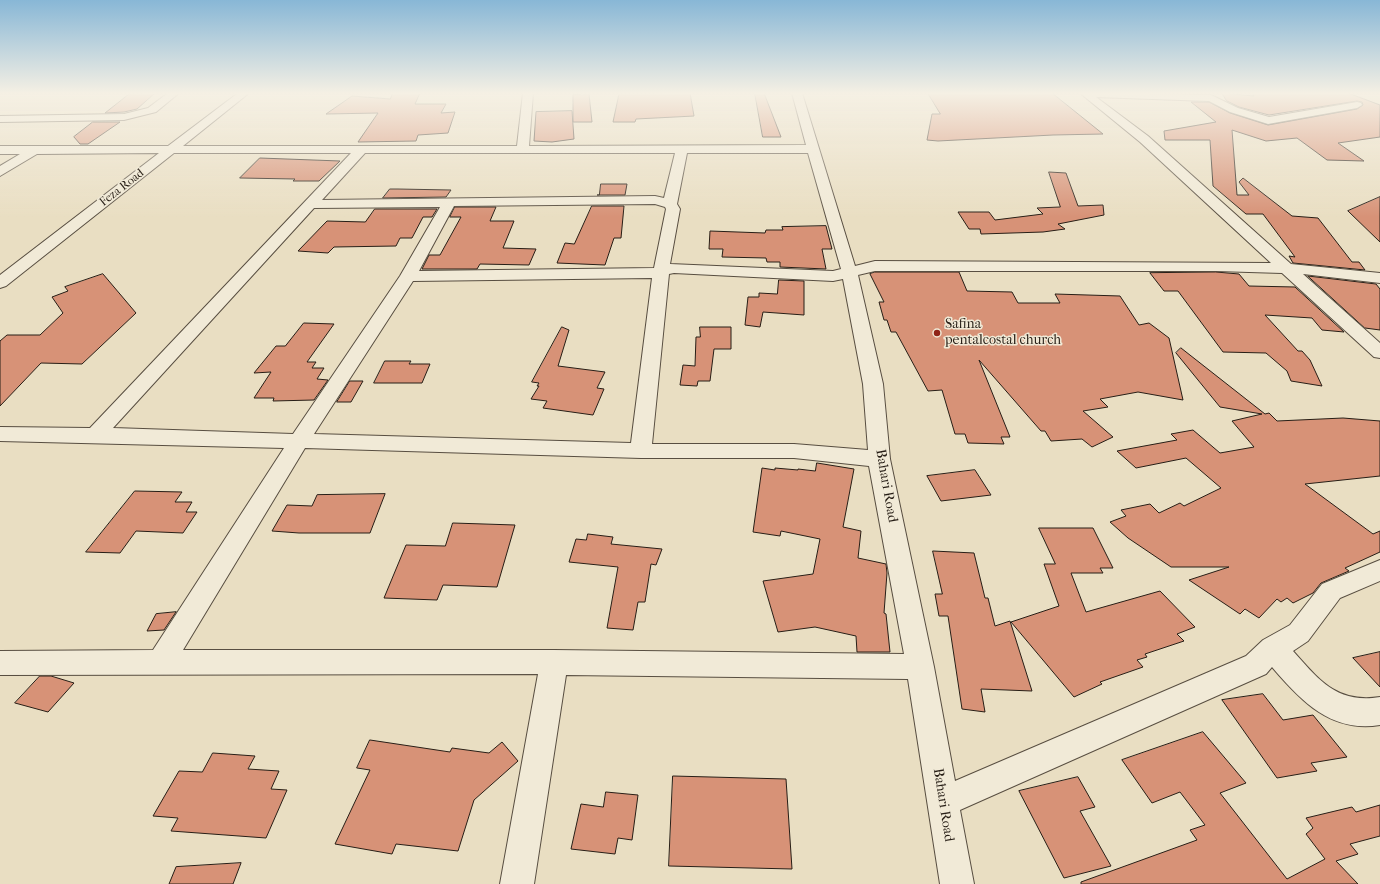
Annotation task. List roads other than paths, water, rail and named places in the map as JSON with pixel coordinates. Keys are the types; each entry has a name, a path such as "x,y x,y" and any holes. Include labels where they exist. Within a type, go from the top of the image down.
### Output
{"street":[{"name":"Feza Road","path":"0,283 190,134"},
{"path":"523,150 524,134"},
{"name":"Bahari Road","path":"810,134 849,271 873,384 879,459 920,667 957,884"},
{"path":"1138,134 1380,353"},
{"path":"641,451 661,271 673,209 670,204 682,148"},
{"path":"0,150 168,151 682,148 814,149"},
{"path":"0,172 34,150"},
{"path":"95,435 362,150"},
{"path":"313,204 656,200 670,204"},
{"path":"161,662 299,441 408,276 449,203"},
{"path":"408,276 648,274 674,268 833,276 875,266 1216,266 1287,268 1380,278"},
{"path":"0,434 95,435 641,451 794,451 879,459"},
{"path":"943,802 1256,664 1273,648 1299,633 1331,591 1380,570"},
{"path":"1273,648 1318,696 1340,708 1359,713 1380,711"},
{"path":"517,884 554,662"},
{"path":"0,663 554,662 920,667"}],"place":[{"name":"Safina pentalcostal church","path":"937,333"}]}
